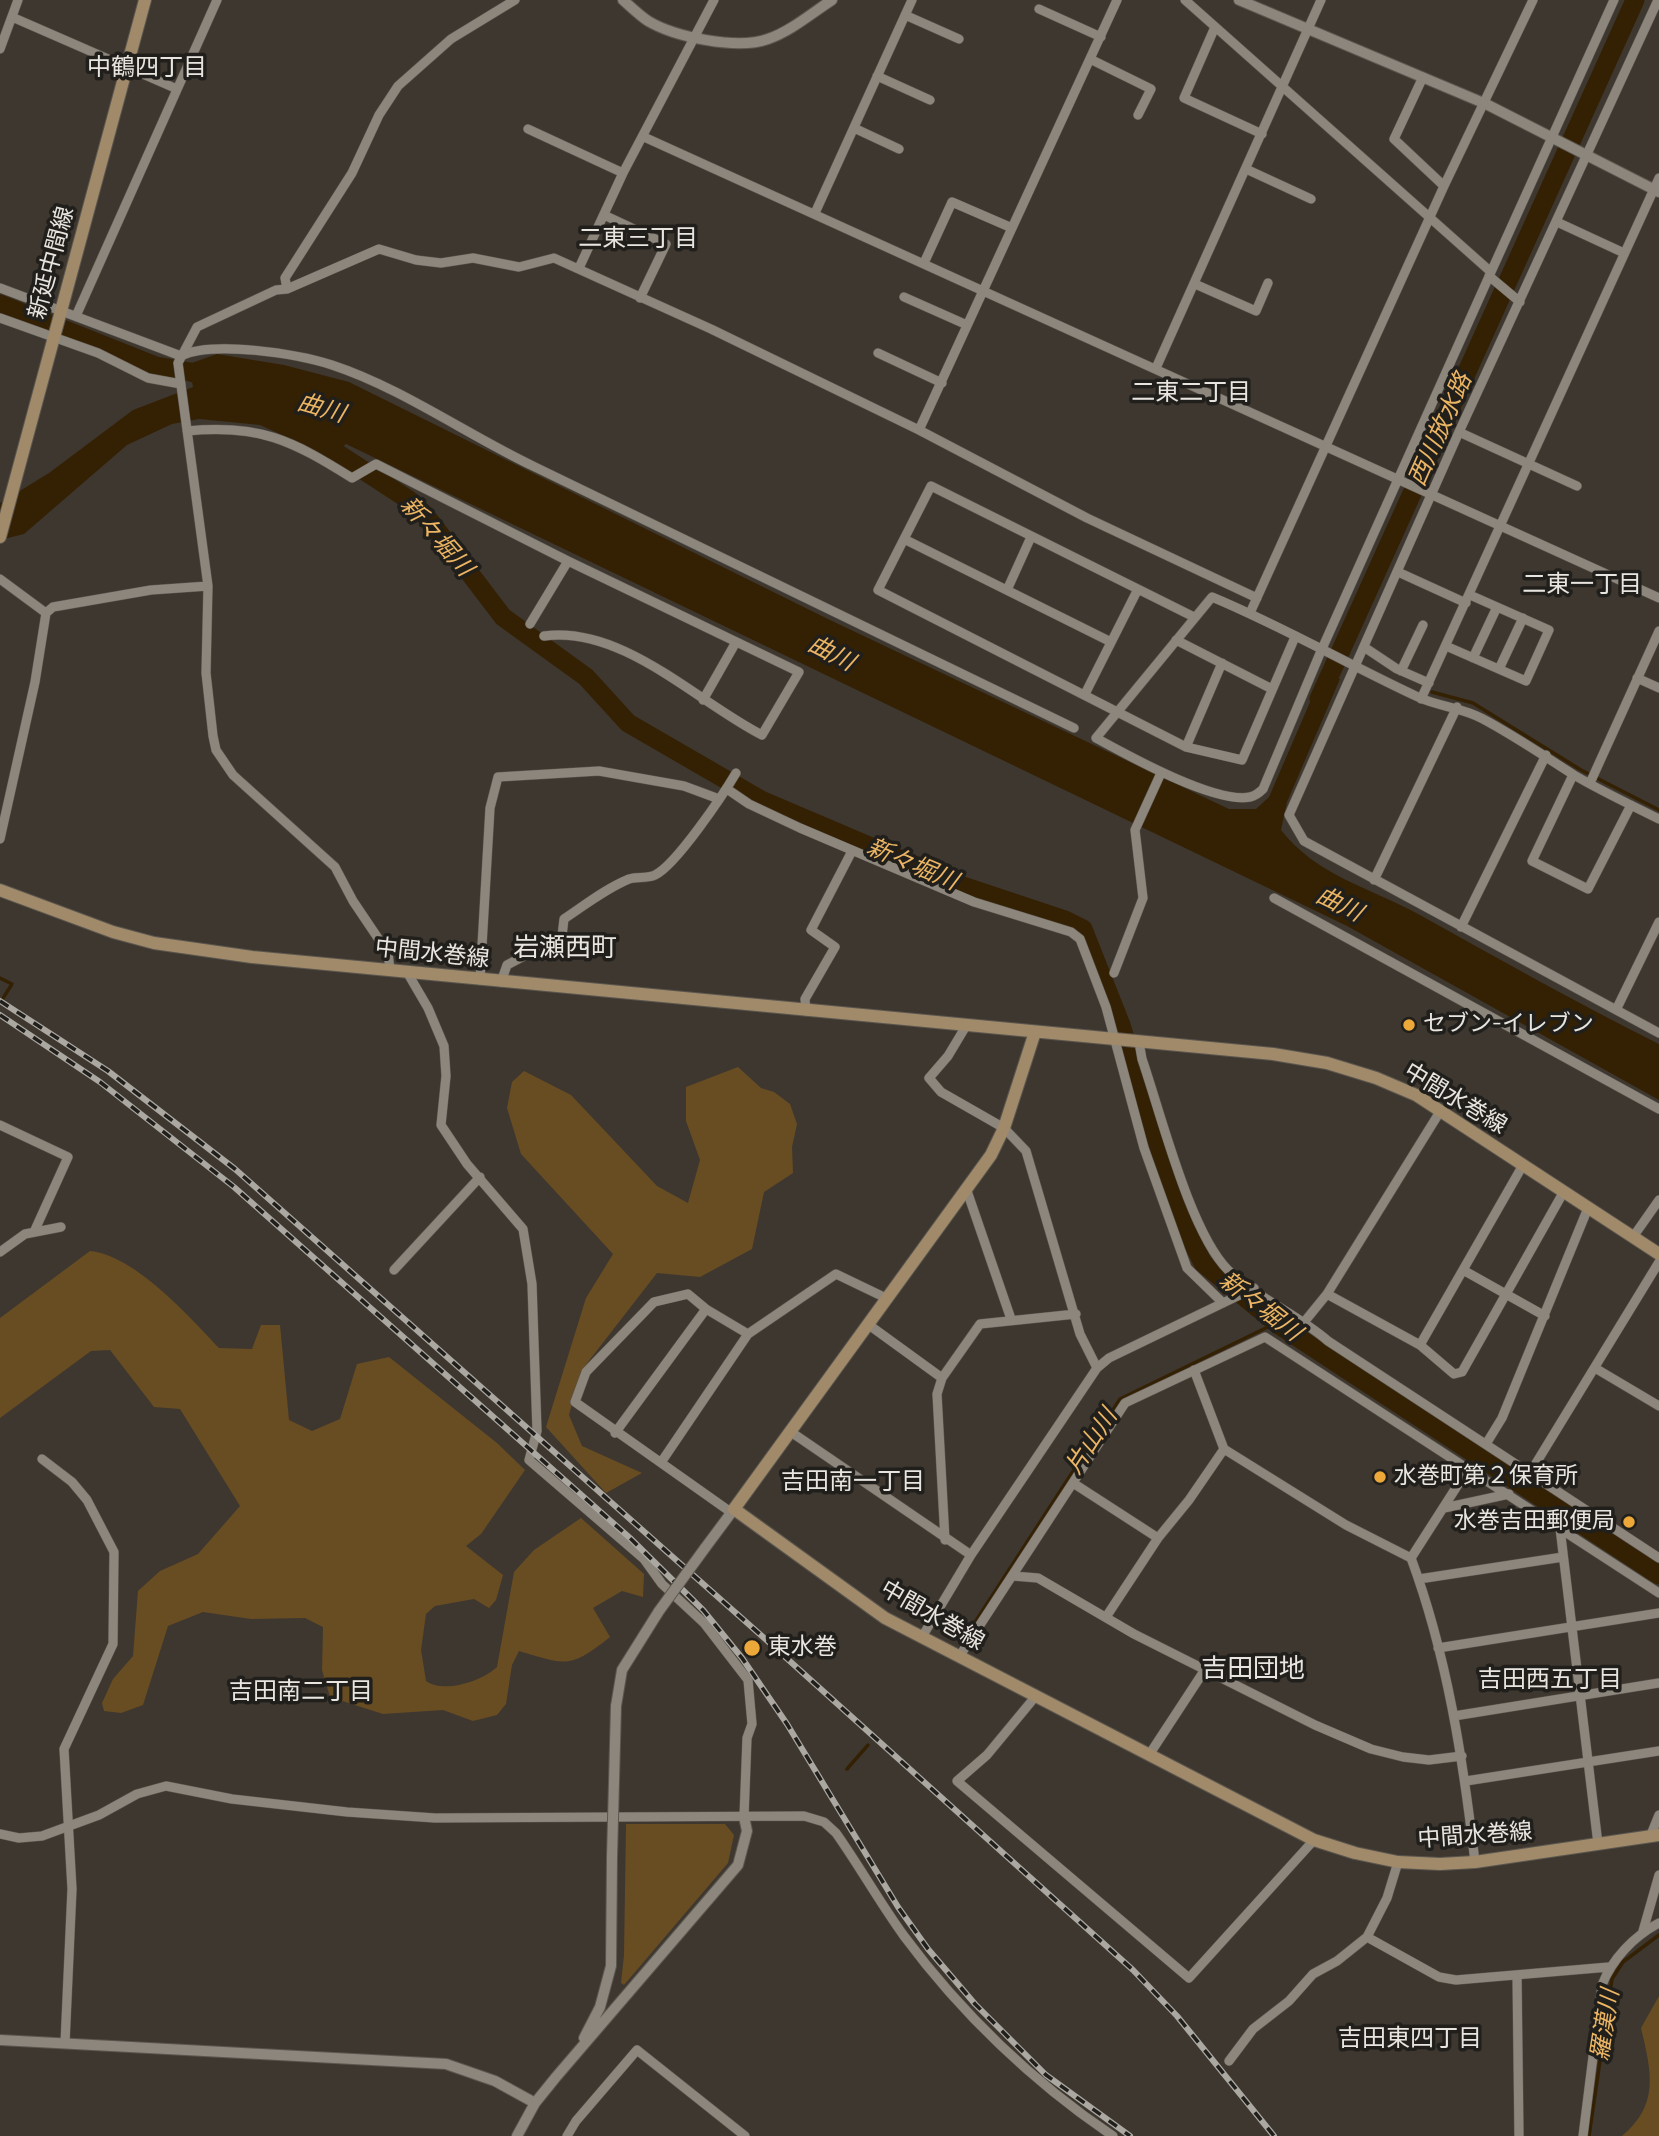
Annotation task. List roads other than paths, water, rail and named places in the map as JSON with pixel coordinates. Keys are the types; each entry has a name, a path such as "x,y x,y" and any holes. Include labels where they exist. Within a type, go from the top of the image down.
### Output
{"main road":[{"name":"新延中間線","path":"0,537 145,0"},
{"name":"中間水巻線","path":"0,890 67,918 154,943 253,957 1273,1054 1327,1063 1376,1077 1441,1110 1659,1254"},
{"path":"733,1511 991,1155 1004,1128 1035,1032"},
{"name":"中間水巻線","path":"733,1511 886,1618 1035,1698 1314,1840 1355,1853 1398,1862 1475,1862 1655,1836"}],"street":[{"path":"0,49 18,0"},
{"path":"76,316 217,0"},
{"path":"286,289 285,278 352,173 379,115 398,86 451,39 515,0"},
{"path":"623,0 646,20 724,43 767,40 832,0"},
{"path":"579,268 623,173 715,0"},
{"path":"815,213 912,0"},
{"path":"919,430 1118,0"},
{"path":"1185,0 1430,218 1520,302"},
{"path":"1239,0 1486,104 1656,191"},
{"path":"1156,368 1321,0"},
{"path":"1250,613 1444,186 1486,104 1533,0"},
{"path":"1614,0 1554,139 1490,274 1402,480 1324,652 1264,789 1253,797 1242,798 1198,787 1161,773 1096,738 1212,597 1250,613 1324,652 1421,699 1457,707 1546,755 1573,775 1659,819"},
{"path":"1658,0 1430,494 1364,647 1351,665 1289,815 1304,841 1659,1033"},
{"path":"1039,9 1101,37"},
{"path":"905,15 959,40"},
{"path":"12,17 177,89"},
{"path":"1215,27 1184,98 1262,134"},
{"path":"1090,59 1151,89 1139,115"},
{"path":"877,76 930,100"},
{"path":"1423,77 1394,139 1444,186"},
{"path":"854,128 899,149"},
{"path":"528,129 623,173"},
{"path":"644,137 1659,598"},
{"path":"1246,169 1311,199"},
{"path":"1421,699 1503,526 1624,253 1656,191 1659,178"},
{"path":"924,263 952,202 1012,228"},
{"path":"604,215 666,244 640,298"},
{"path":"1557,222 1624,253"},
{"path":"390,971 388,953 353,901 335,867 233,775 216,750 206,673 208,586 180,359 197,327 275,290 286,289 379,249 416,260 441,263 473,258 519,267 554,258 711,329 919,430 1087,518 1257,598"},
{"path":"1195,284 1256,311 1268,283"},
{"path":"0,288 60,315 76,316 180,359"},
{"path":"904,297 967,325"},
{"path":"0,318 98,353 148,378 181,384"},
{"path":"180,359 193,349 260,351 306,359 345,371 532,466 1074,728"},
{"path":"878,353 942,383"},
{"path":"187,430 248,429 278,438 317,456 352,478 376,464 568,561 799,672 762,735 703,700 641,658 561,634 544,636"},
{"path":"1459,432 1577,486"},
{"path":"1194,617 1137,591 931,486 878,590 1186,747 1241,760 1295,637"},
{"path":"1007,590 1031,537"},
{"path":"904,539 1111,642"},
{"path":"530,624 568,561"},
{"path":"1398,572 1468,599 1497,607 1549,630 1526,681 1446,646"},
{"path":"0,579 46,613"},
{"path":"0,839 35,682 46,613 53,607 139,592 208,586"},
{"path":"1085,694 1137,591"},
{"path":"1473,658 1497,607"},
{"path":"1499,669 1523,618"},
{"path":"1401,671 1423,625"},
{"path":"1590,783 1659,631"},
{"path":"1176,640 1272,690"},
{"path":"703,700 737,642"},
{"path":"1364,647 1401,671 1429,683"},
{"path":"1186,747 1222,663"},
{"path":"1637,678 1659,688"},
{"path":"1374,880 1457,707"},
{"path":"1461,927 1546,755"},
{"path":"480,980 490,808 498,777 599,771 684,786 719,799"},
{"path":"501,982 507,965 562,936 564,919 597,896 629,879 658,873 687,843 736,773"},
{"path":"1114,973 1143,898 1135,830 1161,773"},
{"path":"1573,775 1532,861 1588,890 1632,805"},
{"path":"727,789 749,804 974,902 1071,932 1084,948 1106,1007 1112,1039 1144,1147 1187,1268 1223,1303"},
{"path":"806,1011 805,999 835,947 811,930 852,851"},
{"path":"1274,898 1659,1109"},
{"path":"1616,1010 1659,922"},
{"path":"407,972 428,1008 444,1046 446,1076 441,1125 523,1229 532,1284 537,1431 529,1460 644,1559 662,1584 711,1631 747,1680 752,1724 747,1738 744,1817 747,1831 738,1865 535,2103 517,2136"},
{"path":"966,1026 948,1056 929,1078 941,1092 1004,1128 1026,1151 1080,1334 1097,1368"},
{"path":"1139,1042 1142,1059 1196,1217 1212,1250 1229,1271 1305,1321 1328,1341 1659,1559"},
{"path":"1305,1321 1326,1294 1441,1110"},
{"path":"0,1125 68,1157 34,1232"},
{"path":"1420,1345 1523,1165"},
{"path":"394,1270 480,1177"},
{"path":"967,1191 1011,1319"},
{"path":"1326,1294 1420,1345 1454,1374 1462,1372 1563,1193"},
{"path":"1633,1237 1659,1200"},
{"path":"1486,1444 1502,1418 1587,1208"},
{"path":"0,1252 12,1241 34,1232 61,1227"},
{"path":"1530,1473 1659,1262"},
{"path":"1463,1270 1545,1316"},
{"path":"662,1461 748,1334 836,1274 888,1299"},
{"path":"922,1637 971,1555 1097,1368 1109,1358 1254,1288"},
{"path":"575,2054 600,2007 611,1966 616,1706 622,1670 659,1612 733,1511 662,1461 615,1433 575,1402 586,1373 654,1302 688,1294 706,1309 748,1334"},
{"path":"615,1433 706,1309"},
{"path":"945,1540 937,1394 942,1378 980,1324 1076,1314"},
{"path":"869,1325 942,1378"},
{"path":"959,1657 1125,1403 1265,1337 1659,1593"},
{"path":"1595,1368 1659,1406"},
{"path":"1194,1370 1224,1449 1346,1525 1411,1558 1438,1648 1454,1716 1466,1782 1475,1862"},
{"path":"791,1432 945,1540 971,1555"},
{"path":"1106,1617 1158,1538 1189,1500 1224,1449"},
{"path":"42,1458 72,1482 87,1500 114,1552 113,1644 64,1749 72,1889 65,2043"},
{"path":"1411,1558 1468,1469"},
{"path":"1073,1483 1158,1538"},
{"path":"1444,1508 1509,1494"},
{"path":"1560,1528 1598,1844"},
{"path":"1419,1579 1563,1557"},
{"path":"1013,1576 1038,1578 1106,1617 1315,1724 1371,1749 1403,1757 1429,1759 1462,1756"},
{"path":"1438,1648 1659,1613"},
{"path":"1149,1755 1206,1668"},
{"path":"1454,1716 1659,1683"},
{"path":"1035,1698 987,1755 957,1780 1189,1978 1314,1840"},
{"path":"1466,1782 1659,1751"},
{"path":"0,1834 19,1838 42,1836 68,1828 137,1794 166,1786 232,1799 347,1812 435,1818 804,1816 824,1822 836,1833 905,1936 945,1986 1015,2058 1060,2097 1113,2136"},
{"path":"1655,1836 1659,1815"},
{"path":"1228,2061 1253,2029 1289,2001 1313,1974 1337,1961 1367,1937 1387,1898 1398,1862"},
{"path":"1643,1931 1659,1875"},
{"path":"1583,2136 1602,1985 1609,1968 1643,1931 1659,1923"},
{"path":"1367,1937 1439,1977 1456,1980 1609,1968"},
{"path":"1517,1975 1519,2136"},
{"path":"0,2040 446,2064 495,2081 535,2103"},
{"path":"567,2136 576,2121 637,2050 745,2136"}],"water":[{"name":"曲川","path":"217,354 284,365 349,382 830,620 1229,809 1256,809 1269,797 1323,672 1340,679 1287,802 1281,830 1295,846 1328,870 1401,905 1659,1044 1659,1100 1347,926 346,444 331,457 260,425 199,419 172,424 127,445 24,534 0,540 0,503 49,473 133,410 193,387 189,364"}],"waterway":[{"name":"西川放水路","path":"1319,699 1635,0"},
{"name":"新々堀川","path":"0,304 156,366 191,372 213,380"},
{"name":"新々堀川","path":"314,438 409,500 426,516 503,617 586,677 628,723 761,800 963,886 1065,920 1083,929 1121,1025 1183,1224 1203,1263 1276,1323 1659,1575"},
{"path":"1432,692 1473,703 1581,770 1659,810"},
{"path":"0,978 12,984 0,1003"},
{"name":"片山川","path":"970,1630 1120,1399 1276,1323"},
{"name":"片山川","path":"847,1769 868,1745"},
{"name":"羅漢川","path":"1589,2136 1612,1979 1623,1962 1659,1935"}],"railway":[{"path":"0,1001 108,1071 235,1169 763,1637 1133,1970 1177,2016 1274,2136"},
{"path":"0,1015 100,1082 234,1187 630,1538 703,1610 742,1658 787,1724 898,1907 928,1949 975,2004 1046,2075 1130,2136"}],"place":[{"name":"セブン-イレブン","path":"1409,1025"},
{"name":"水巻町第２保育所","path":"1380,1477"},
{"name":"水巻吉田郵便局","path":"1629,1522"},
{"name":"東水巻","path":"752,1648"}],"district":[{"name":"中鶴四丁目","path":"147,68"},
{"name":"二東三丁目","path":"638,239"},
{"name":"二東二丁目","path":"1191,393"},
{"name":"二東一丁目","path":"1582,585"},
{"name":"岩瀬西町","path":"565,949"},
{"name":"吉田南一丁目","path":"853,1482"},
{"name":"吉田団地","path":"1253,1670"},
{"name":"吉田西五丁目","path":"1550,1680"},
{"name":"吉田南二丁目","path":"301,1692"},
{"name":"吉田東四丁目","path":"1410,2039"}]}
